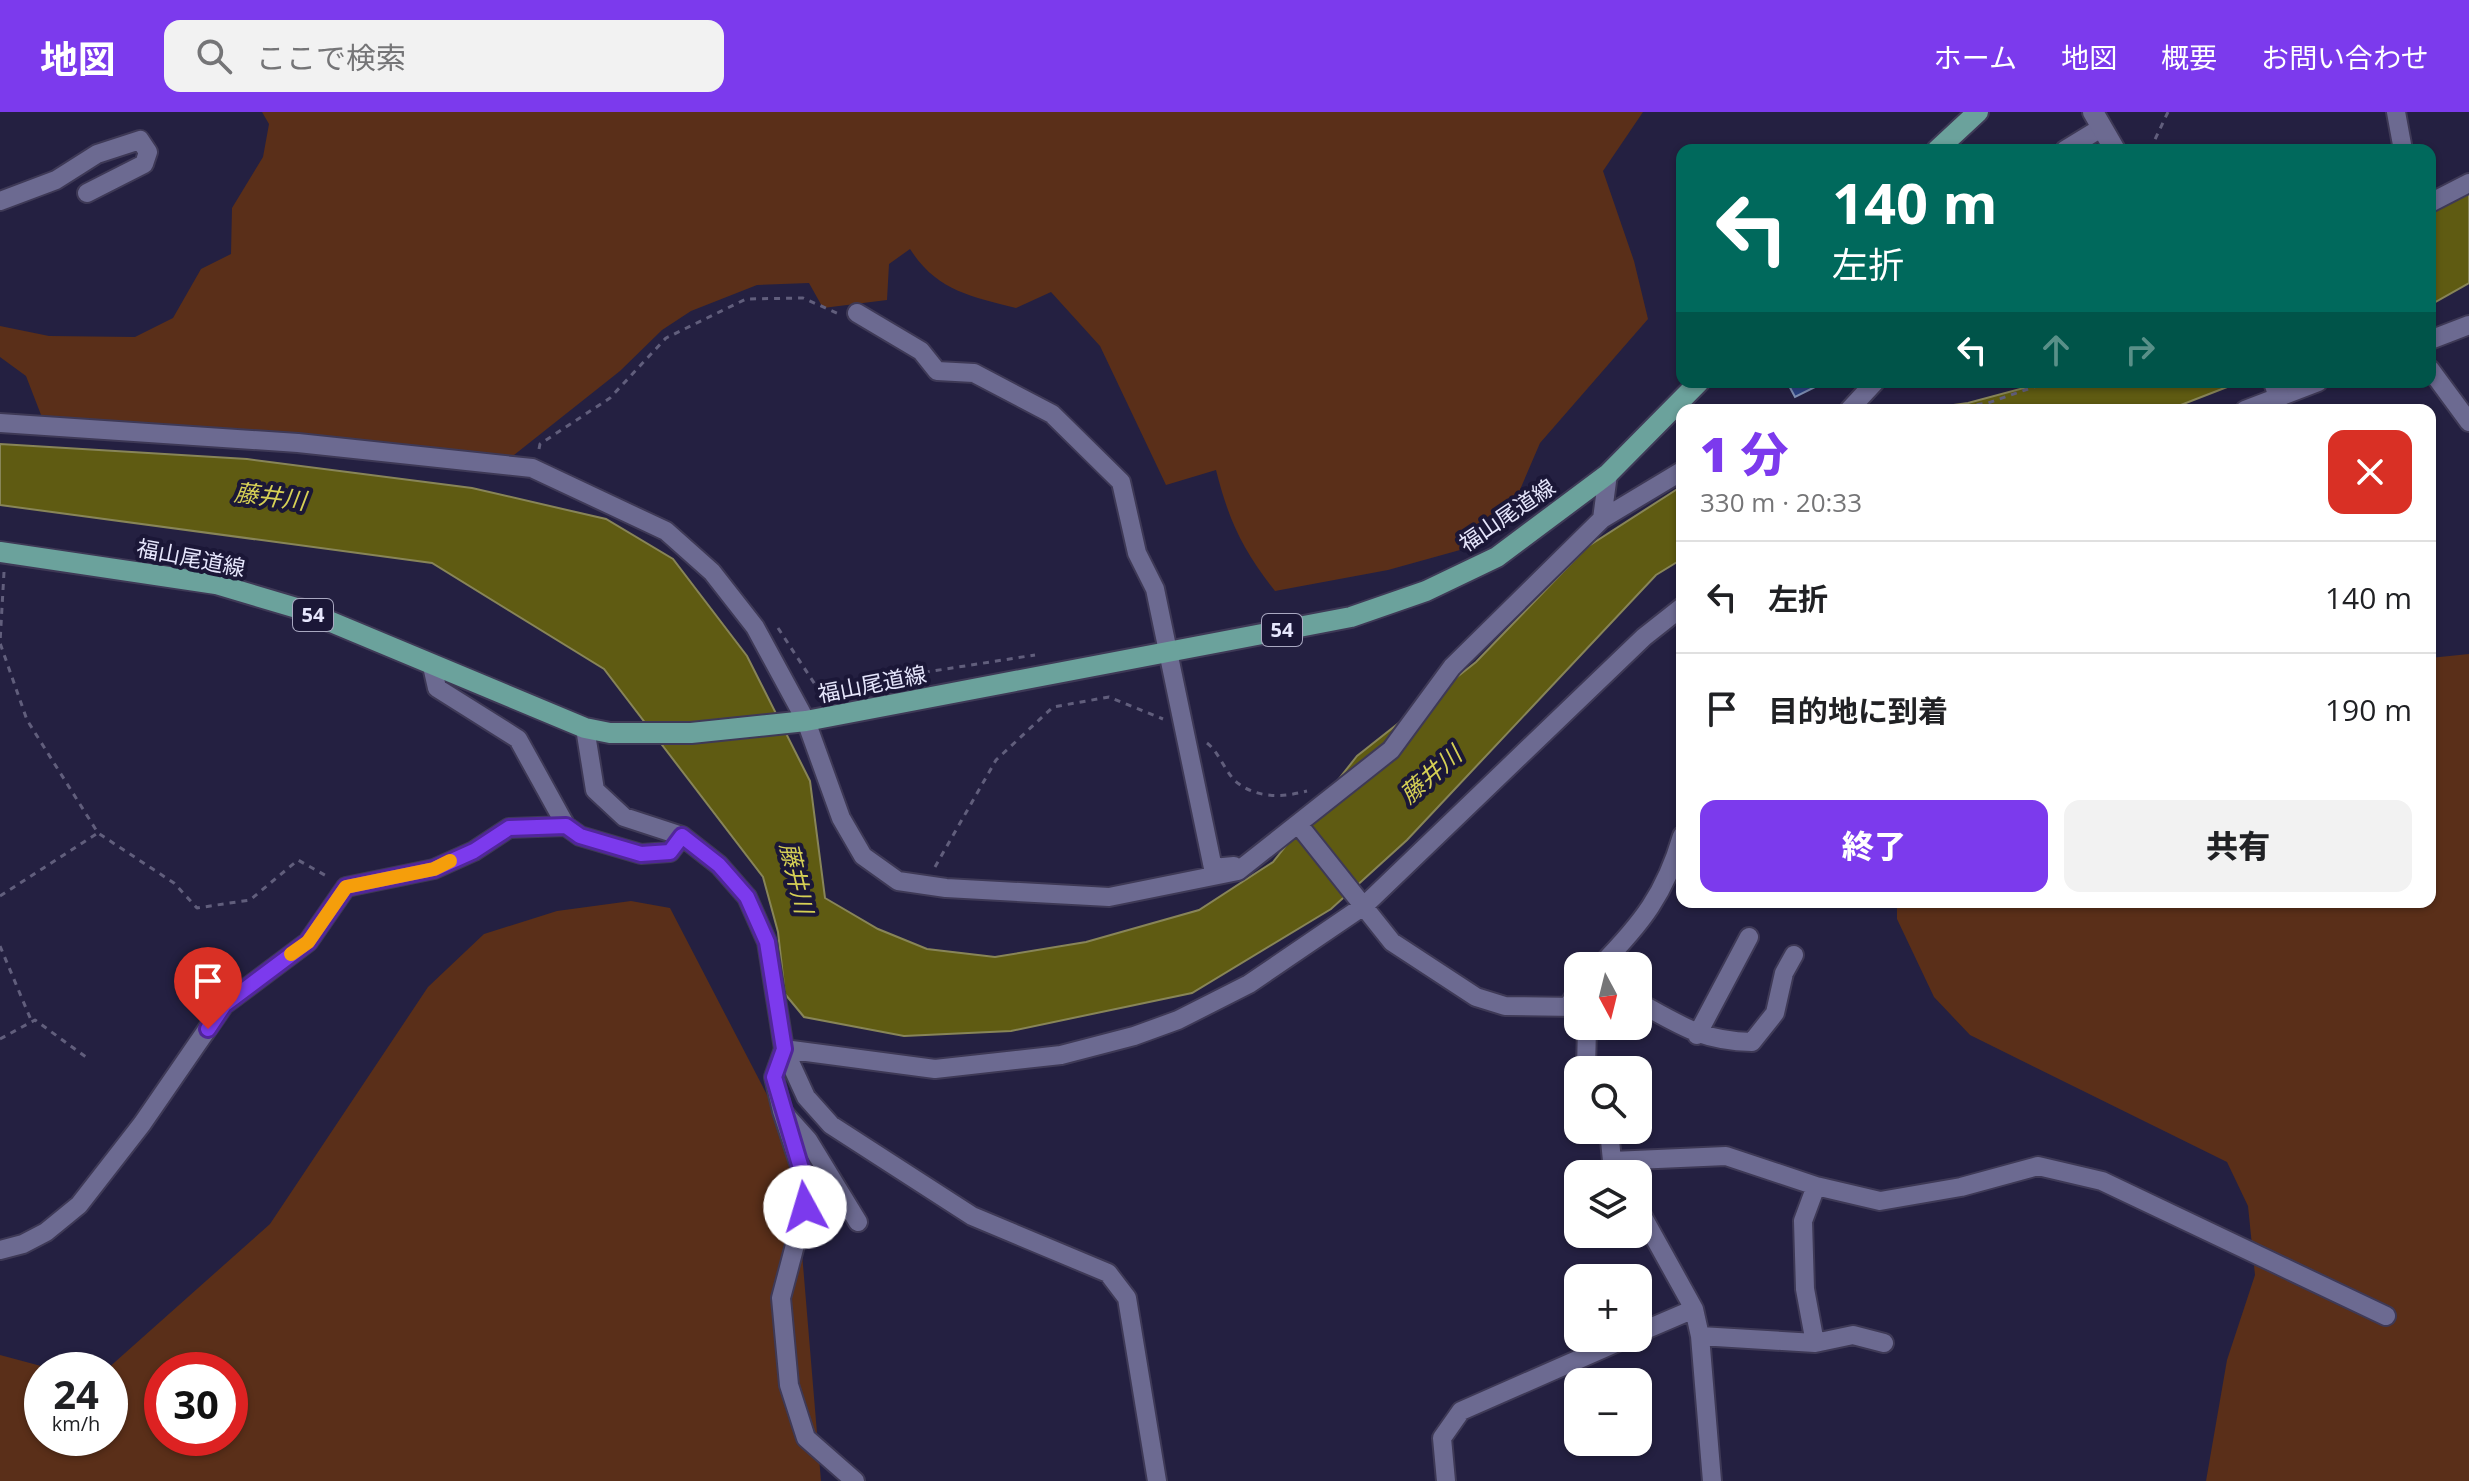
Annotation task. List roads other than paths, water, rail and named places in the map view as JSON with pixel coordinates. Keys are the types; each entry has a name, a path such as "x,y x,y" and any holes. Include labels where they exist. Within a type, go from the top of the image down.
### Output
{"main road":[{"path":"1943,144 1978,112"},
{"name":"福山尾道線","path":"1677,404 1693,388"},
{"name":"福山尾道線","path":"2,552 216,584 300,609 585,728 610,733 691,733 800,722 1351,617 1426,591 1497,557 1608,474 1676,405"}],"street":[{"path":"2396,112 2402,144"},
{"path":"2071,144 2097,120 2111,144"},
{"path":"0,201 56,180 97,154 140,140 148,152 144,164 87,193"},
{"path":"2436,200 2469,183"},
{"path":"857,313 921,351 937,371 974,373 1052,414 1121,482 1137,553 1155,589 1213,868 1234,866 1238,871"},
{"path":"2436,338 2469,325"},
{"path":"2436,377 2469,422"},
{"path":"1855,404 1869,388"},
{"path":"2254,404 2276,389"},
{"path":"0,423 298,443 532,468 666,531 712,572 755,627 841,818 863,856 898,881 946,888 1109,897 1238,871 1391,750 1452,667 1602,519 1676,475"},
{"path":"1602,519 1608,474"},
{"path":"784,1049 935,1069 1061,1055 1134,1036 1178,1020 1249,984 1365,905 1644,637 1676,612"},
{"path":"432,666 437,688 518,739 566,826 580,836 641,854 670,852 682,836"},
{"path":"585,728 595,790 624,817 682,836 719,865 747,897 767,942 784,1049 806,1097 831,1125 972,1216 1108,1273 1127,1298 1157,1481"},
{"path":"1298,824 1392,942 1476,997 1505,1006 1564,1009"},
{"path":"0,1250 23,1244 46,1232 79,1205 142,1124 224,1005 308,942 346,887 434,869 474,851 509,828 566,826"},
{"path":"1612,952 1652,907 1670,877 1676,856"},
{"path":"1697,1035 1749,937"},
{"path":"1652,1010 1697,1035 1723,1041 1752,1042 1775,1013 1784,973 1794,955"},
{"path":"784,1049 774,1077 803,1175 805,1207 781,1298 789,1385 806,1438 855,1481"},
{"path":"782,1111 808,1140 858,1222"},
{"path":"1652,1164 1726,1156 1816,1186 1880,1201 1961,1187 2038,1166 2102,1181 2386,1316"},
{"path":"1815,1343 1805,1289 1803,1221 1816,1186"},
{"path":"1652,1233 1694,1309 1700,1336 1712,1481"},
{"path":"1652,1327 1694,1309"},
{"path":"1700,1336 1815,1343 1853,1335 1884,1343"},
{"path":"1446,1481 1442,1438 1461,1411 1595,1352"}],"water":[{"path":"2469,188 2469,283 2436,302 2436,205"},
{"path":"2024,388 2225,388 2183,404 1961,404"},
{"name":"藤井川","path":"0,444 247,459 472,488 606,519 673,559 747,656 810,781 825,898 878,929 927,949 995,957 1086,942 1199,910 1273,862 1357,756 1476,662 1587,547 1676,490 1676,563 1656,575 1407,840 1331,909 1192,993 1011,1031 904,1036 804,1017 785,994 778,932 763,877 604,669 432,563 0,505"}]}
